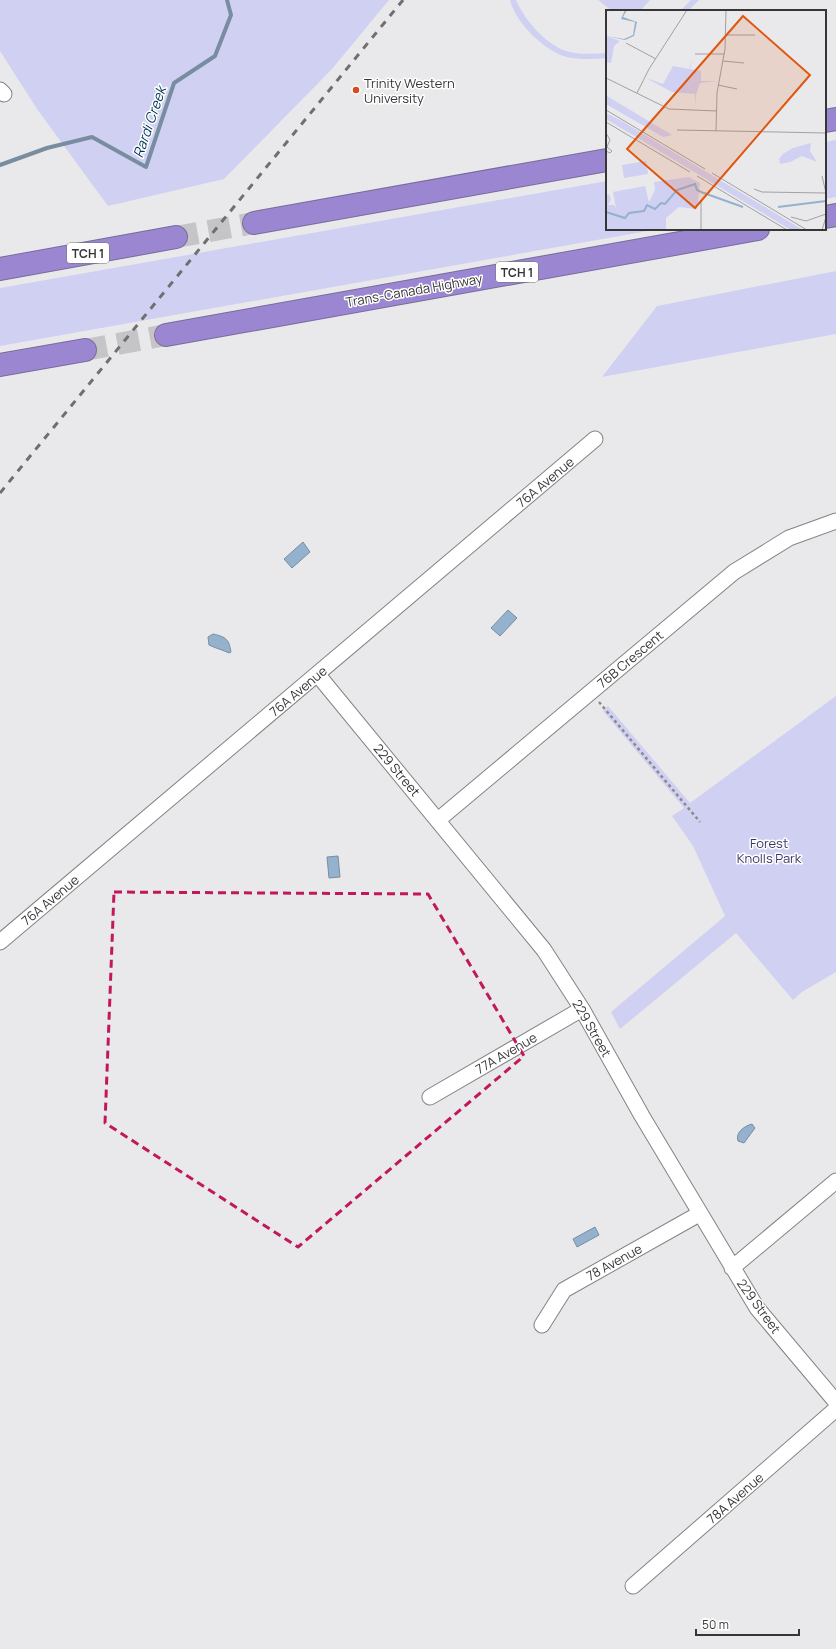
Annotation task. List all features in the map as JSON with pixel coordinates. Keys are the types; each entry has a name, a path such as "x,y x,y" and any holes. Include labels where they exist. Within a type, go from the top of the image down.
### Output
{"highway":[{"path":"826,121 836,119"},
{"path":"254,223 606,160"},
{"path":"826,217 836,215"},
{"name":"Trans-Canada Highway","path":"166,335 752,230"},
{"name":"TCH 1","path":"0,269 176,237"},
{"path":"0,365 84,350"}],"street":[{"name":"76A Avenue","path":"0,942 318,675 595,439"},
{"name":"76B Crescent","path":"438,820 734,572 789,538 836,521"},
{"name":"229 Street","path":"318,675 544,950 582,1009 699,1214 757,1308 836,1402"},
{"name":"77A Avenue","path":"430,1097 582,1009"},
{"path":"732,1268 836,1181"},
{"name":"78 Avenue","path":"542,1325 564,1290 699,1214"},
{"name":"78A Avenue","path":"633,1586 836,1409"}],"path":[{"path":"592,692 700,822"}],"highlighted area":[{"path":"114,892 428,894 524,1056 298,1247 105,1123"}],"green space":[{"path":"0,0 389,0 332,69 224,179 108,206 37,109 0,51"},
{"path":"510,0 516,0 524,15 535,29 548,41 563,50 573,53 606,53 606,58 572,58 558,54 532,35 513,9"},
{"path":"598,0 650,0 641,10 611,10"},
{"path":"691,0 699,0 689,10 681,10"},
{"path":"836,140 836,197 826,199 826,142"},
{"path":"606,181 606,230 653,230 0,346 0,288"},
{"path":"836,271 836,334 602,377 657,306"},
{"name":"Forest Knolls Park","path":"836,696 836,972 802,992 793,1000 736,933 620,1029 611,1012 725,916 693,846 672,816 684,808 603,711 608,706 690,803"}],"shaded area":[{"path":"303,542 310,552 292,568 284,559"},
{"path":"508,610 517,618 500,636 491,628"},
{"path":"213,634 221,636 228,642 231,652 229,653 209,645 208,637"},
{"path":"338,856 340,877 329,878 327,857"},
{"path":"752,1124 755,1128 744,1143 738,1141 737,1138 741,1130"},
{"path":"595,1227 599,1235 577,1247 573,1239"}],"waterway":[{"name":"Rardi Creek","path":"0,165 47,148 92,137 146,167 174,83 215,56 231,15 227,0"}],"tunnel":[{"path":"176,237 254,223"},
{"path":"85,350 166,335"}],"railway":[{"path":"0,493 403,0"}],"place":[{"name":"Trinity Western University","path":"356,90"}]}
